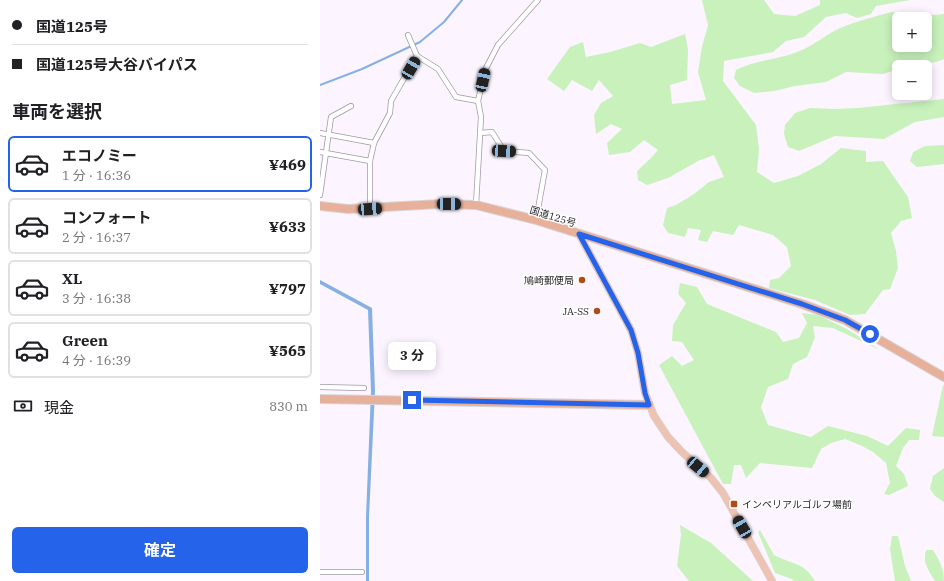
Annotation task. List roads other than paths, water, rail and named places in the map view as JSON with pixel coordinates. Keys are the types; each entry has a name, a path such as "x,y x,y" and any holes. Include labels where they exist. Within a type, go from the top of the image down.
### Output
{"highway":[{"name":"国道125号","path":"320,206 348,209 370,209 440,204 476,205 536,220 802,304 845,320 944,377"},
{"path":"320,399 649,405"}],"main road":[{"path":"579,234 631,330 638,353 645,393 654,416 668,437 711,478 723,493 772,581"}],"street":[{"path":"476,205 481,117 478,101 485,70 498,44 538,0"},
{"path":"408,35 417,56 438,69 456,98 478,101"},
{"path":"370,209 370,161 374,143 390,113 391,101 417,56"},
{"path":"320,195 331,117 351,106"},
{"path":"480,133 492,132 504,151 529,153 545,170 536,220"},
{"path":"320,133 374,143"},
{"path":"320,152 370,161"},
{"path":"320,387 364,388"},
{"path":"320,572 362,572"}],"water":[{"path":"320,280 372,308 375,391 369,517 369,581 366,581 366,517 371,391 368,310 320,284"}],"waterway":[{"path":"320,85 362,69 420,42 444,22 462,0"}],"place":[{"name":"鳩崎郵便局","path":"582,280"},
{"name":"JA-SS","path":"597,311"},
{"name":"インペリアルゴルフ場前","path":"734,504"}]}
